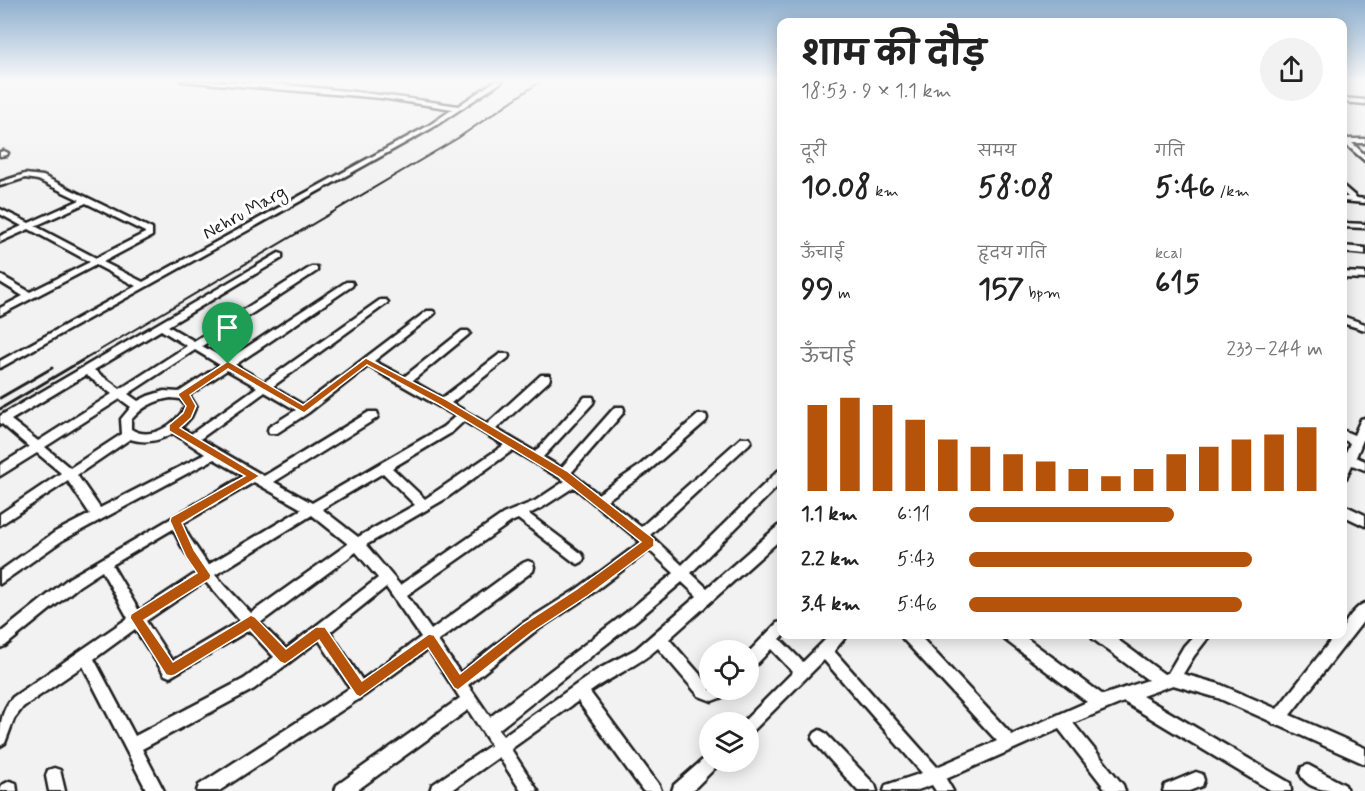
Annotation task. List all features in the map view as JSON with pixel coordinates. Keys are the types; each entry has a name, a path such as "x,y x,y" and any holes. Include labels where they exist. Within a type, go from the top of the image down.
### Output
{"street":[{"name":"Nehru Marg","path":"0,365 356,169 442,118"},
{"path":"1347,142 1365,141"},
{"path":"1347,143 1365,159"},
{"path":"0,184 32,176 87,200 148,231 149,234 0,312"},
{"path":"1347,192 1355,200"},
{"path":"1347,199 1365,201"},
{"path":"0,239 87,200"},
{"path":"0,211 144,286"},
{"path":"1347,225 1365,226"},
{"path":"1347,249 1365,251"},
{"path":"98,514 69,473 2,420 279,256"},
{"path":"0,471 314,268"},
{"path":"1347,275 1365,276"},
{"path":"0,278 30,296"},
{"path":"182,395 349,284"},
{"path":"192,440 383,302"},
{"path":"273,430 304,410 429,313"},
{"path":"1347,322 1365,327"},
{"path":"161,326 304,410"},
{"path":"404,382 465,333"},
{"path":"443,403 504,356"},
{"path":"366,361 464,415 574,481 646,539 707,597"},
{"path":"86,370 137,406"},
{"path":"488,430 545,378"},
{"path":"0,520 130,434 151,436 173,428 188,415 191,406 188,399 182,395 160,395 137,406 126,419 126,431 130,434"},
{"path":"536,458 590,400"},
{"path":"563,474 619,410"},
{"path":"0,738 11,710 18,702 86,656 136,618 447,430 464,415"},
{"path":"0,641 74,582 104,563 176,521 260,479 373,416"},
{"path":"598,500 642,470 702,418"},
{"path":"1347,465 1365,423"},
{"path":"173,428 214,454 313,509 357,544 399,593 530,791"},
{"path":"1347,436 1357,441"},
{"path":"458,684 528,628 582,593 646,539 745,441"},
{"path":"104,563 136,618 171,670 251,621 357,544 424,506 475,473 513,444"},
{"path":"0,578 59,536 214,454"},
{"path":"1350,459 1365,466"},
{"path":"384,466 424,506"},
{"path":"488,728 682,574 777,479"},
{"path":"399,593 507,518 539,504 574,481"},
{"path":"1347,512 1365,521"},
{"path":"519,513 578,558"},
{"path":"176,521 190,553 205,575 285,658"},
{"path":"438,791 580,691 641,654 777,534"},
{"path":"205,791 360,690 528,567"},
{"path":"132,746 249,684 321,631 387,578"},
{"path":"1347,632 1365,609"},
{"path":"321,631 360,690"},
{"path":"759,652 777,633"},
{"path":"660,639 699,684"},
{"path":"771,639 803,673"},
{"path":"759,715 836,639"},
{"path":"913,639 1008,742"},
{"path":"1016,639 1101,703"},
{"path":"1106,639 1167,679 1219,691 1365,756"},
{"path":"892,791 935,776 1101,703 1167,679 1197,639"},
{"path":"1278,719 1341,639"},
{"path":"825,651 935,776 945,791"},
{"path":"86,656 156,791"},
{"path":"580,691 653,791"},
{"path":"1126,695 1284,789"},
{"path":"344,791 469,700"},
{"path":"1062,721 1117,791"},
{"path":"820,738 869,791"},
{"path":"680,791 700,772"},
{"path":"1308,773 1339,791"},
{"path":"1171,791 1196,780"}],"railway":[{"path":"90,356 458,138 487,118"},
{"path":"0,409 93,354"},
{"path":"0,398 52,368"}],"route":[{"path":"366,361 443,403 574,481 650,542 582,593 528,628 458,684 429,640 360,690 321,631 285,658 251,621 171,670 136,618 205,575 184,542 176,521 254,476 173,428 188,415 191,406 188,399 182,395 228,364 304,410 366,361"}]}
